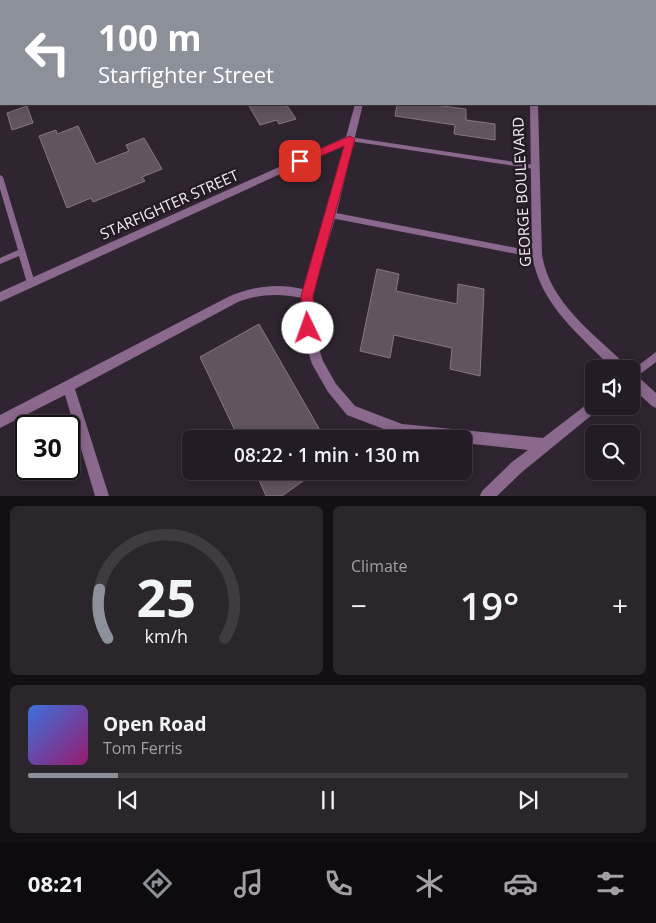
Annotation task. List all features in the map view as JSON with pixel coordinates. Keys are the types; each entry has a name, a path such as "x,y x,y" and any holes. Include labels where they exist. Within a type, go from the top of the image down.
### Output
{"street":[{"path":"359,105 307,296 310,339 318,364 332,388 351,411 402,430 546,445"},
{"name":"GEORGE BOULEVARD","path":"534,105 537,255 541,276 551,294 565,312 613,360"},
{"name":"STARFIGHTER STREET","path":"0,297 350,139"},
{"path":"0,422 234,299 270,288 287,290 307,296"},
{"path":"68,386 102,496"},
{"path":"640,387 656,402"},
{"path":"486,496 585,413"}],"lane":[{"path":"350,139 534,167"},
{"path":"0,177 31,283"},
{"path":"330,215 537,255"},
{"path":"0,261 22,252"},
{"path":"640,370 656,356"}],"building":[{"path":"249,105 287,105 296,119 279,124 277,120 260,125"},
{"path":"397,105 435,105 466,109 466,120 495,124 495,140 454,134 455,125 395,116"},
{"path":"27,106 33,123 12,130 7,113"},
{"path":"78,126 96,164 129,151 126,145 144,138 162,169 142,177 145,181 93,202 91,198 67,208 39,136 56,130 57,134"},
{"path":"377,269 399,274 396,291 457,304 458,284 484,289 480,376 450,369 452,348 394,335 390,358 360,351"},
{"path":"259,324 320,430 235,430 200,357"},
{"path":"259,480 304,480 282,496 266,496"}],"route":[{"path":"300,161 350,139 307,296 308,328"}]}
